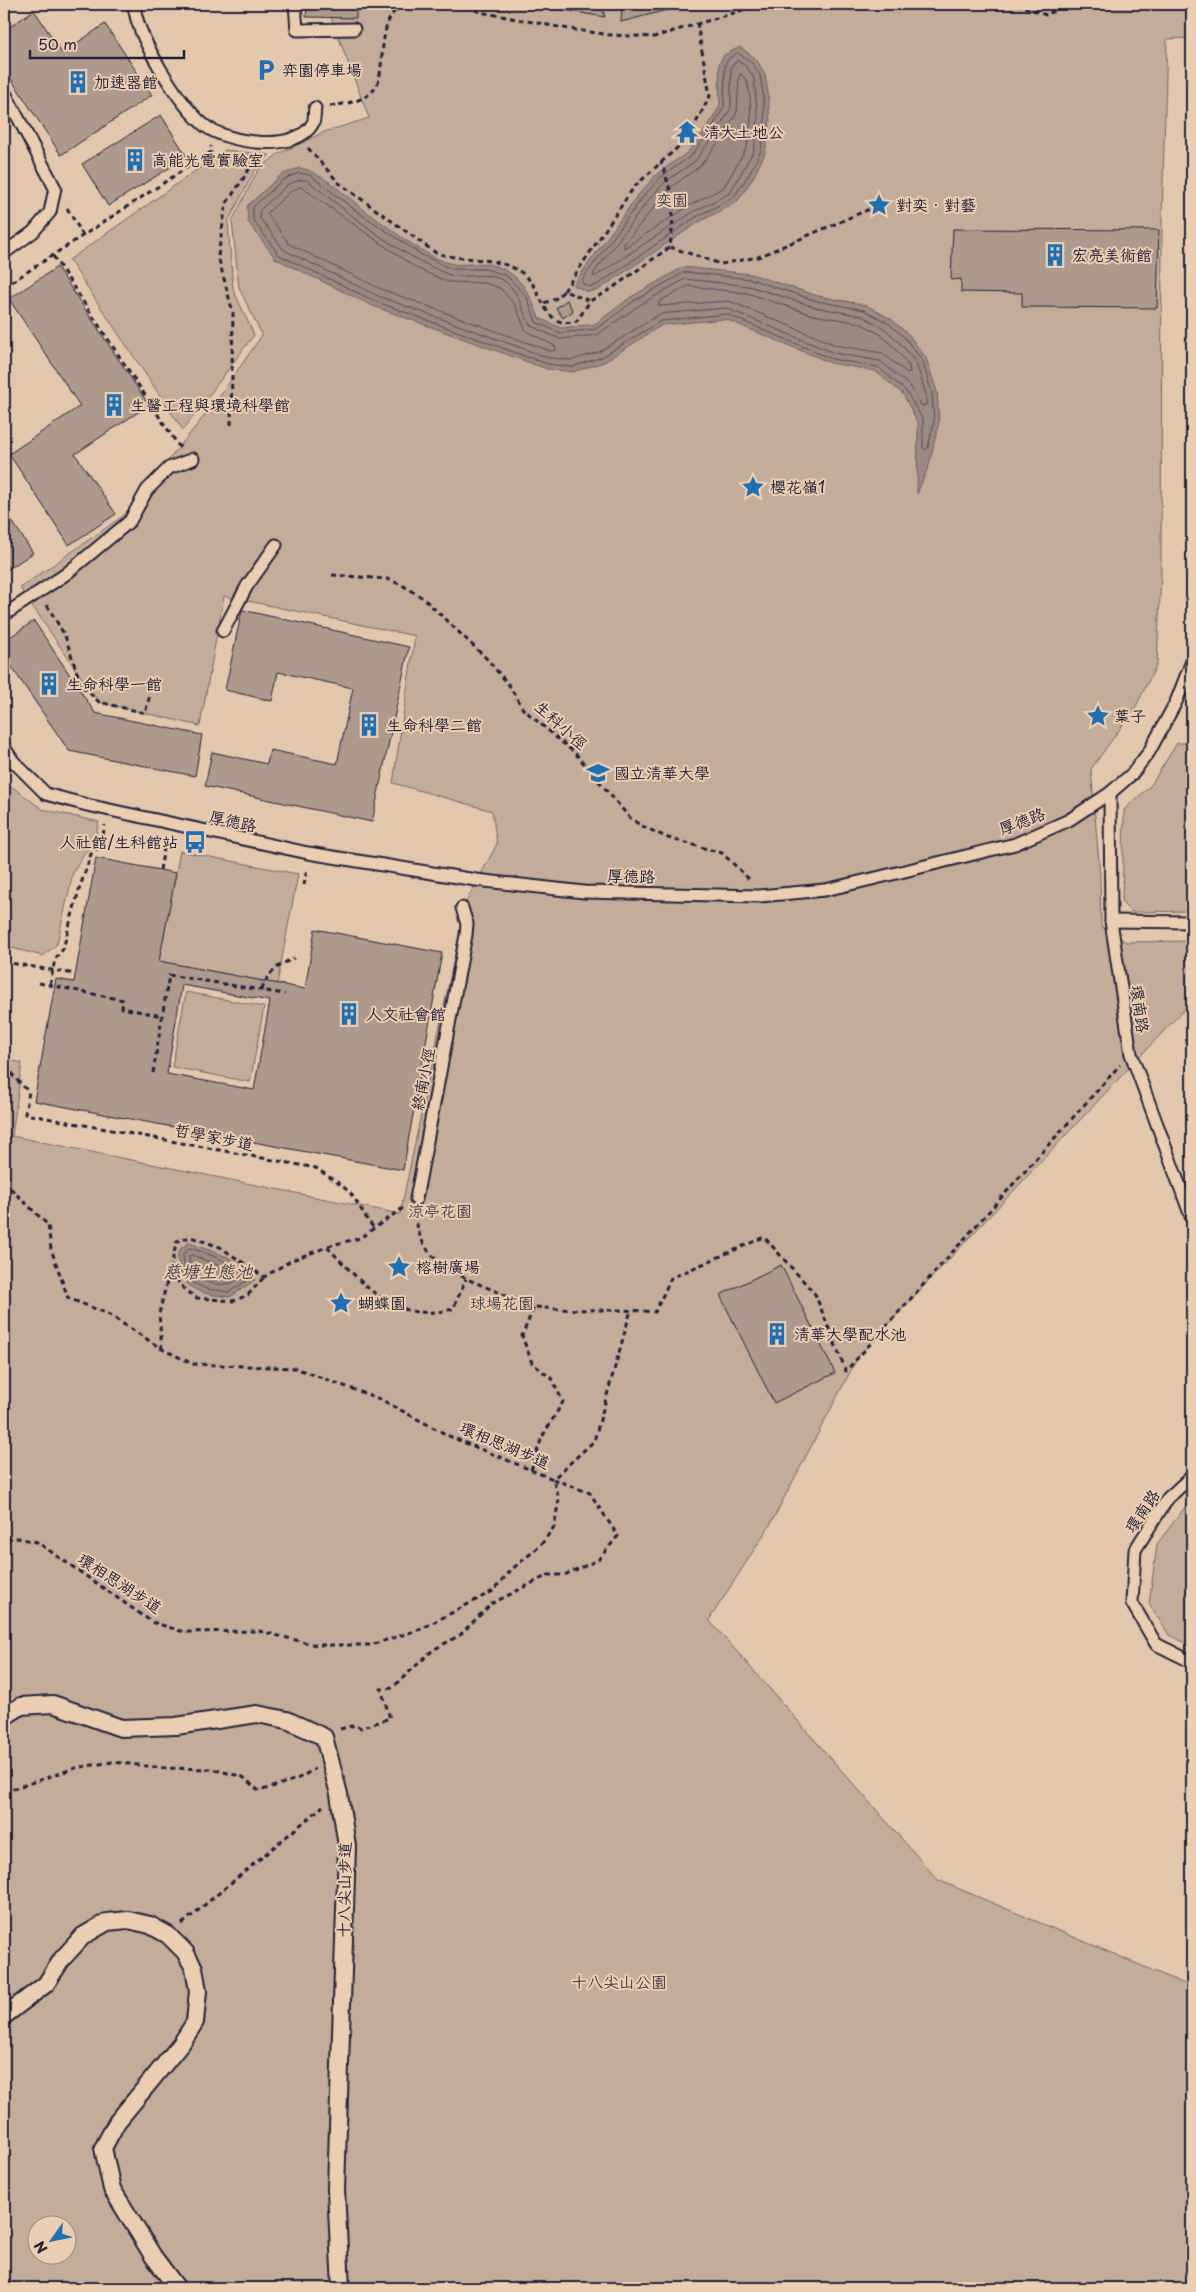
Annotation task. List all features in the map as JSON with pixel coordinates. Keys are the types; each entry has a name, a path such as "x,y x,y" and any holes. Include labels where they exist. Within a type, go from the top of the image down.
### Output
{"street":[{"name":"十八尖山步道","path":"4,1717 20,1706 53,1704 122,1728 176,1726 257,1714 287,1720 324,1737 332,1760 347,1846 336,2190 341,2288"},
{"path":"4,2016 46,1984 62,1959 84,1936 107,1922 128,1920 150,1925 168,1935 184,1952 194,1968 198,1991 195,2022 181,2044 117,2122 103,2148 112,2190 153,2256 177,2288"}],"lane":[{"path":"134,4 142,38 191,112 214,131 246,142 278,141 304,133 313,122 314,108"},
{"path":"295,4 297,30 354,29"},
{"path":"4,91 55,188 50,212 33,232 4,253"},
{"path":"4,615 66,574 130,521 147,490 169,468 190,460"},
{"path":"223,631 247,586 276,545"},
{"name":"厚德路","path":"4,748 8,761 46,794 96,808 308,853 476,880 584,892 759,896 825,890 1015,844 1069,820 1110,793 1132,774 1150,752 1176,702 1192,661"},
{"name":"環南路","path":"1110,793 1111,921 1130,1054 1192,1219"},
{"name":"終南小徑","path":"416,1198 461,965 467,924 462,908"},
{"path":"1111,921 1192,922"},
{"name":"環南路","path":"1192,1476 1168,1498 1135,1550 1132,1603 1156,1644 1192,1662"}],"path":[{"path":"314,108 348,104 371,95 379,82 386,26 399,4"},
{"path":"458,4 480,12 610,35 654,37 763,4"},
{"path":"1016,4 1046,15 1067,4"},
{"path":"544,303 555,299 564,291 634,187 688,138 710,96 697,23"},
{"path":"4,287 84,237 211,152 211,138 214,131"},
{"path":"687,132 688,138"},
{"path":"307,146 339,183 436,253 455,259 496,261 524,274 552,318 557,322 566,324 577,321 590,301 670,247 674,214 670,186 661,162"},
{"path":"231,425 233,313 218,256 226,204 247,173 257,149"},
{"path":"55,188 84,237"},
{"path":"670,247 721,264 758,257 878,205"},
{"path":"53,256 190,460"},
{"path":"564,291 590,301"},
{"name":"生科小徑","path":"332,575 387,579 402,584 422,598 486,658 509,685 523,708 576,754 630,817 640,825 668,838 722,852 752,882"},
{"path":"38,592 65,636 81,685 99,702 145,713 150,695"},
{"path":"160,870 168,831"},
{"path":"50,985 55,959 63,950 91,854 101,845 103,833"},
{"path":"304,885 308,860"},
{"path":"262,990 264,982 274,968 294,958"},
{"path":"4,962 76,974"},
{"path":"153,1073 169,974 285,994"},
{"path":"38,983 123,1000 122,1008 162,1016"},
{"path":"416,1198 417,1229 430,1254 446,1267 466,1279 534,1307 655,1312 671,1278 764,1237 815,1294 846,1371 1130,1054"},
{"path":"4,1056 14,1077 4,1077"},
{"name":"哲學家步道","path":"14,1077 29,1092 25,1114 316,1168 336,1181 354,1197 363,1215 374,1228"},
{"name":"環相思湖步道","path":"4,1182 48,1225 51,1249 68,1298 108,1314 162,1349 193,1364 294,1368 380,1399 451,1436 553,1479 559,1498 554,1527 540,1546 512,1569 493,1590 421,1629 371,1645 316,1644 259,1631 184,1632 152,1622 37,1542 18,1538 4,1540"},
{"path":"170,1272 185,1290 197,1298 233,1301 248,1295 264,1277 292,1260 327,1246 360,1238 416,1198"},
{"path":"162,1349 159,1314 170,1272 171,1259 177,1241 191,1237 220,1247 264,1277"},
{"path":"327,1246 370,1290 405,1311 433,1314 453,1309 466,1279"},
{"path":"532,1470 542,1437 563,1402 552,1379 532,1363 522,1336 534,1307"},
{"path":"355,1725 360,1728 390,1718 381,1689 392,1688 433,1650 460,1635 491,1604 548,1575 564,1575 598,1560 618,1536 590,1493 553,1479 594,1441 631,1310"},
{"path":"4,1792 75,1768 112,1762 164,1768 212,1770 243,1777 259,1791 297,1779 332,1760"},
{"path":"168,1935 339,1794"}],"green space":[{"name":"國立清華大學","path":"326,4 1192,4 1192,38 1167,39 1162,218 1161,573 1157,664 1135,708 1091,769 1100,875 1101,926 1126,942 1192,941 1192,1001 859,1355 770,1525 709,1620 938,1880 1192,1987 1192,2288 4,2288 4,1059 22,1063 12,1136 400,1214 466,902 497,844 492,811 393,783 415,636 224,596 200,726 98,702 20,588 123,516 218,399 262,335 239,288 232,221 258,170 278,154 324,132 369,118"},
{"path":"225,150 270,155 255,170 228,222 233,289 254,335 183,430 69,260"},
{"path":"1177,743 1192,743 1192,911 1131,912 1122,903 1124,810 1151,785"},
{"path":"4,786 14,788 42,809 99,822 94,842 83,855 73,873 57,944 43,956 4,946"},
{"path":"180,851 298,874 277,984 159,961"},
{"path":"186,992 264,1007 250,1082 172,1067"},
{"path":"1192,1498 1192,1646 1169,1635 1149,1604 1157,1544"}],"water":[{"path":"740,47 756,59 765,74 770,121 765,153 753,178 737,202 699,222 598,290 588,292 573,285 638,195 658,173 687,153 706,129 720,106 719,64 724,55"},
{"path":"299,168 308,170 327,180 400,236 432,256 453,264 487,264 507,271 527,291 539,318 561,328 595,324 631,297 683,267 751,274 818,296 866,305 891,319 909,335 926,358 937,392 939,422 929,465 917,494 918,423 903,394 875,371 831,363 725,319 662,325 604,362 573,372 547,369 373,306 276,259 248,222 247,206 281,175"},
{"name":"慈塘生態池","path":"189,1243 228,1257 255,1280 230,1297 195,1290 184,1279 178,1261 180,1250"}],"building":[{"path":"307,4 356,4 356,18 306,17"},
{"path":"528,4 601,4 605,17"},
{"path":"622,4 690,4 621,22"},
{"name":"加速器館","path":"34,10 62,53 105,24 152,95 61,155 4,68 4,31"},
{"name":"高能光電實驗室","path":"161,115 187,157 108,206 82,164"},
{"name":"宏亮美術館","path":"953,229 1159,230 1157,308 1022,307 1022,293 961,292 961,279 951,280"},
{"name":"生醫工程與環境科學館","path":"57,267 149,405 75,454 116,514 69,545 9,454 80,406 9,299"},
{"path":"567,300 573,311 563,318 556,308"},
{"path":"4,509 33,553 4,572"},
{"name":"生命科學二館","path":"242,610 409,647 372,822 205,786 212,752 267,764 270,750 337,764 353,688 278,672 272,701 225,690"},
{"name":"生命科學一館","path":"34,621 95,713 202,735 195,776 69,751 4,656 4,641"},
{"name":"人文社會館","path":"96,858 176,873 159,961 305,989 315,929 442,953 403,1170 34,1101 56,979 74,982","holes":["182,985 270,1001 254,1090 167,1074"]},
{"name":"清華大學配水池","path":"781,1265 835,1373 774,1403 720,1295"}],"place":[{"name":"弈園停車場","path":"266,70"},
{"name":"加速器館","path":"78,82"},
{"name":"清大土地公","path":"687,132"},
{"name":"高能光電實驗室","path":"135,160"},
{"name":"對奕‧對藝","path":"879,205"},
{"name":"宏亮美術館","path":"1055,255"},
{"name":"生醫工程與環境科學館","path":"114,405"},
{"name":"櫻花嶺1","path":"753,487"},
{"name":"生命科學一館","path":"49,684"},
{"name":"葉子","path":"1098,716"},
{"name":"生命科學二館","path":"369,725"},
{"name":"國立清華大學","path":"598,773"},
{"name":"人社館/生科館站","path":"195,842"},
{"name":"人文社會館","path":"349,1014"},
{"name":"榕樹廣場","path":"399,1267"},
{"name":"蝴蝶園","path":"341,1303"},
{"name":"清華大學配水池","path":"777,1334"}],"park label":[{"name":"奕園","path":"672,200"},
{"name":"涼亭花園","path":"440,1211"},
{"name":"球場花園","path":"502,1303"},
{"name":"十八尖山公園","path":"619,1982"}]}
